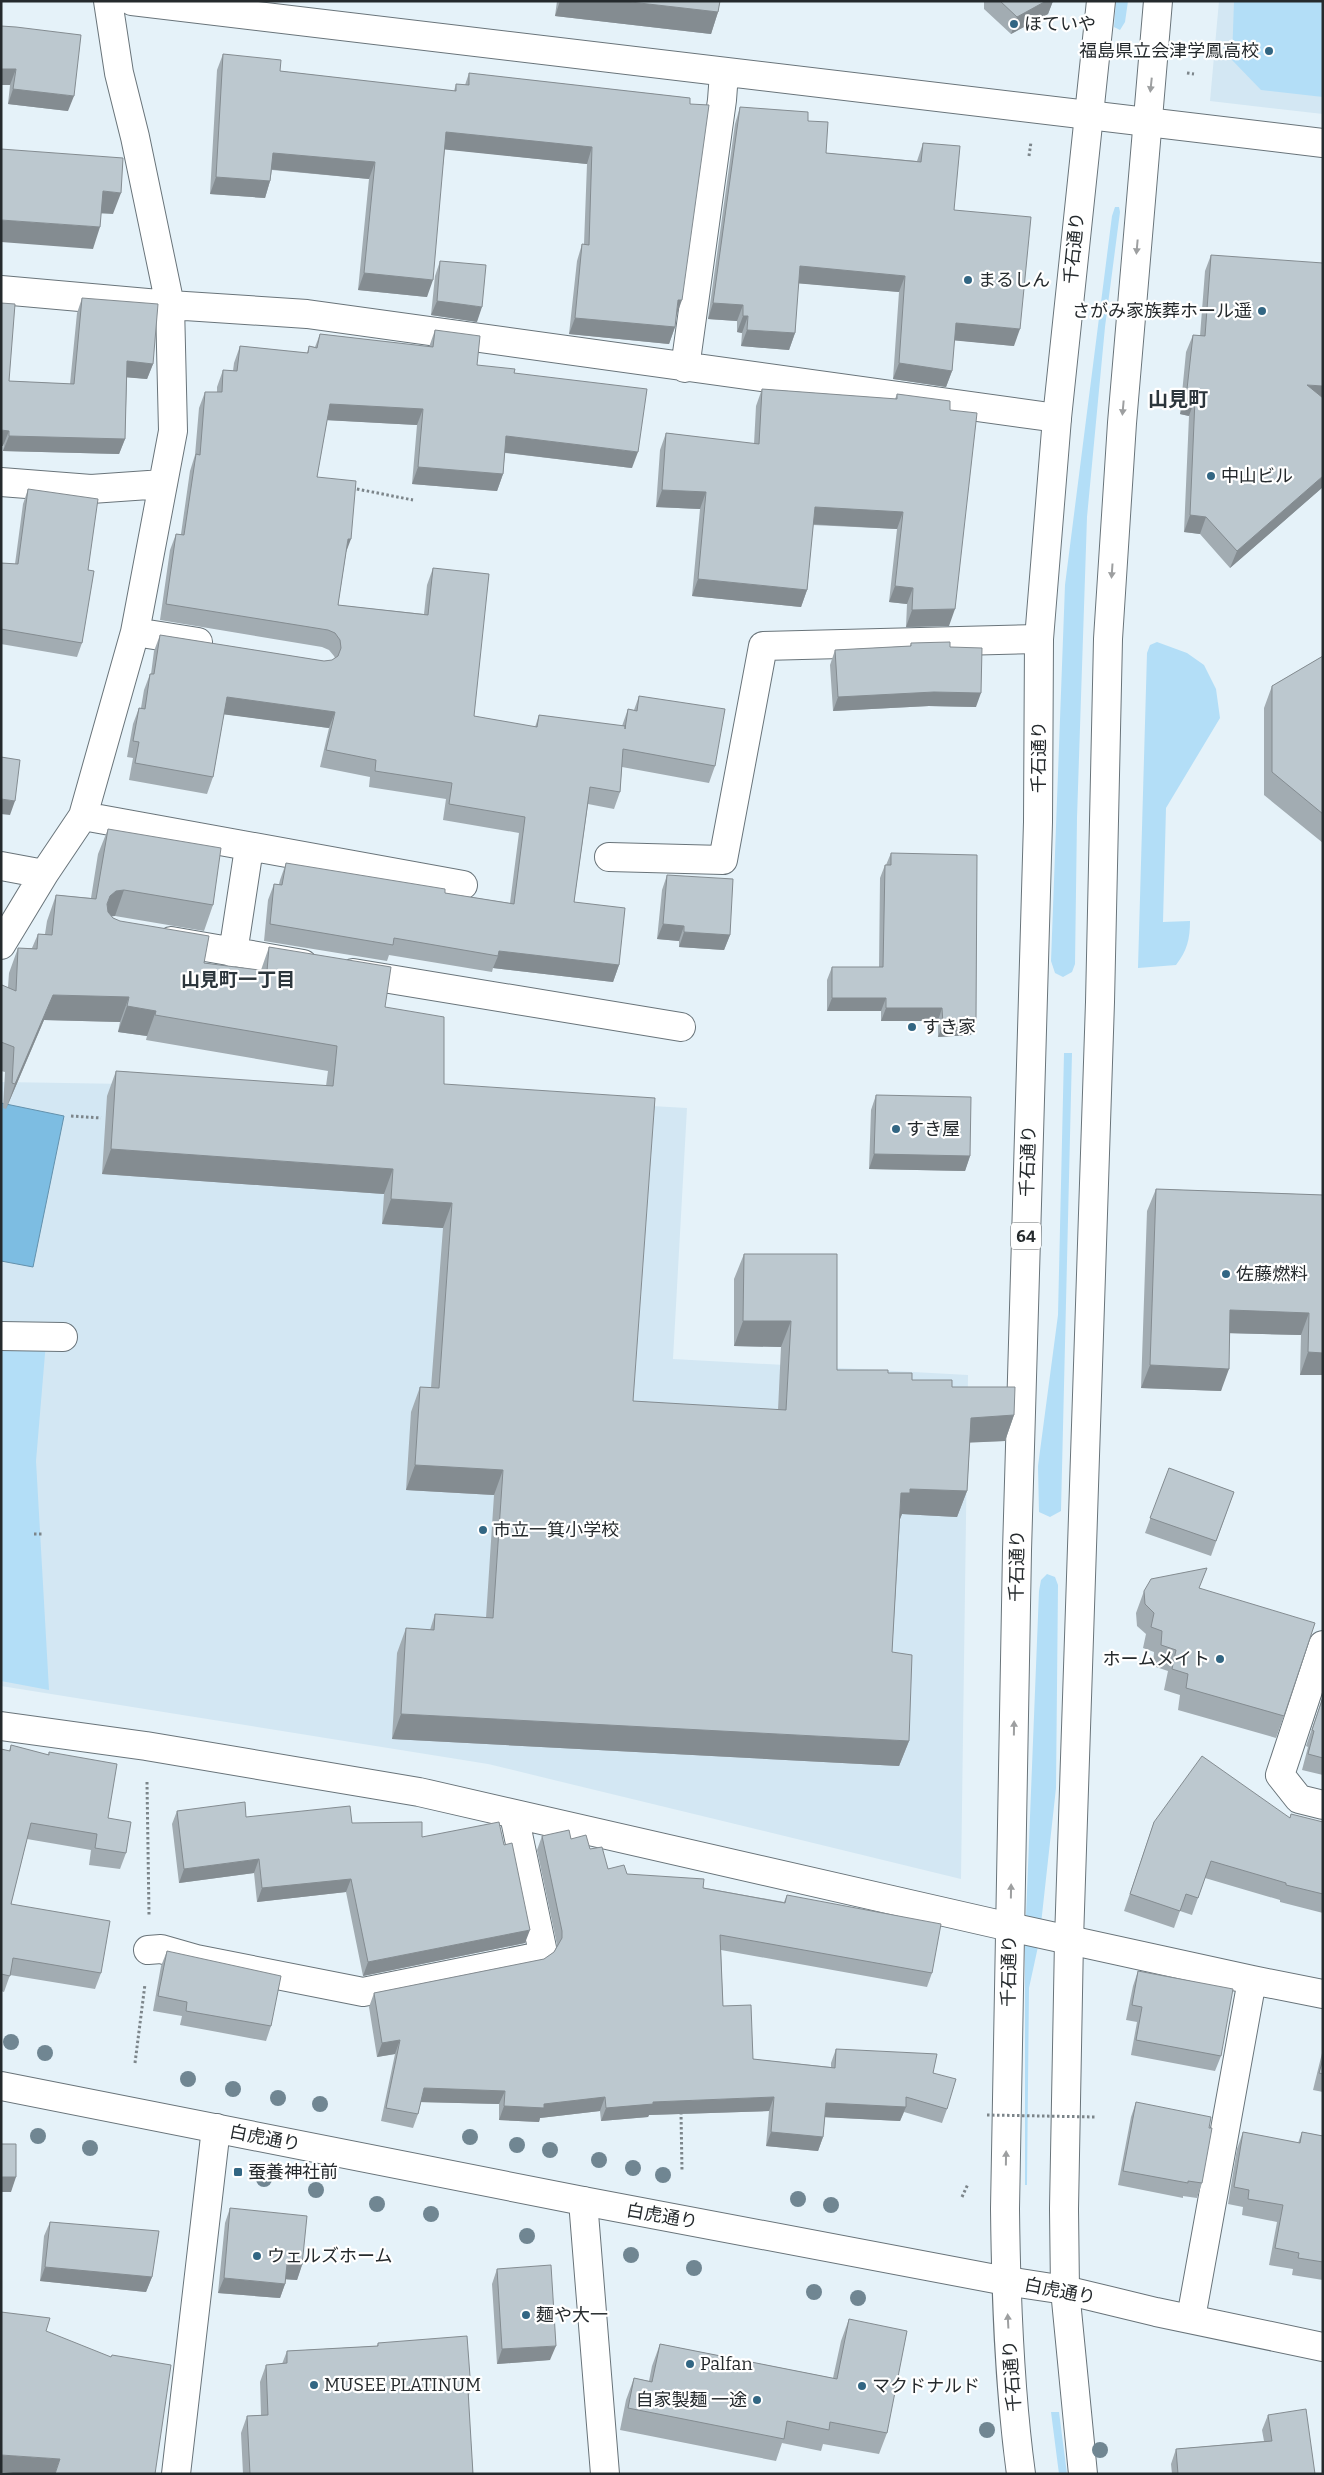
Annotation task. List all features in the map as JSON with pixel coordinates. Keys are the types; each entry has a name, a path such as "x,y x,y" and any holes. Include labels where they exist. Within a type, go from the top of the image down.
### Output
{"street":[{"path":"1,946 44,874 83,816 135,632 173,431 170,306 135,137 119,73 108,1"},
{"path":"132,1 1323,144"},
{"name":"千石通り","path":"1020,2474 1006,2281 1017,1541 1038,822 1039,639 1057,418 1087,116 1101,1"},
{"path":"1083,2474 1066,2290 1064,2209 1069,1940 1100,1002 1108,639 1122,423 1158,1"},
{"path":"684,368 722,100 724,72"},
{"path":"1,290 170,306 307,314 684,368 1057,418"},
{"path":"1,482 91,489 162,484"},
{"path":"135,632 222,646"},
{"path":"608,856 722,860 763,646 1039,639"},
{"path":"83,816 249,848 463,885"},
{"path":"232,953 249,848"},
{"path":"1,866 44,874"},
{"path":"150,938 681,1028"},
{"path":"1,1336 63,1337"},
{"path":"1323,1645 1280,1775 1299,1798 1323,1805"},
{"path":"1,1726 146,1746 357,1780 1010,1927 1323,1994"},
{"path":"148,1950 161,1949 196,1959 363,1992 536,1956 542,1948 514,1815"},
{"path":"1191,2318 1252,1980"},
{"name":"白虎通り","path":"1,2086 582,2201 1006,2281 1066,2290 1156,2312 1323,2347"},
{"path":"176,2474 216,2128"},
{"path":"582,2201 605,2474"}],"path":[{"path":"344,487 413,500"},
{"path":"71,1116 101,1118"},
{"path":"34,1534 42,1534"},
{"path":"135,2063 148,1950 146,1746"},
{"path":"680,2104 682,2171"},
{"path":"987,2115 1096,2117"}],"shaded area":[{"path":"1116,1 1128,1 1125,22 1120,30 1114,27"},
{"name":"福島県立会津学鳳高校","path":"1219,1 1323,1 1323,114 1210,101"},
{"name":"福島県立会津学鳳高校","path":"1234,1 1323,1 1323,97 1261,90 1232,60"},
{"path":"1115,207 1119,207 1120,212 1105,327 1087,517 1077,818 1075,964 1072,972 1063,977 1055,973 1051,961 1065,585 1112,216"},
{"path":"1157,642 1187,653 1204,665 1216,689 1220,718 1166,808 1163,922 1190,921 1187,944 1183,955 1176,965 1138,968 1147,653 1150,645"},
{"path":"1064,1053 1072,1053 1061,1511 1050,1517 1039,1512 1038,1466 1058,1315"},
{"name":"市立一箕小学校","path":"1,1082 313,1087 687,1108 673,1359 968,1375 961,1879 488,1764 1,1686"},
{"path":"1,1103 64,1116 33,1267 1,1261"},
{"path":"1,1342 46,1342 36,1461 49,1690 1,1681"},
{"path":"1047,1574 1055,1577 1058,1585 1056,1788 1039,1942 1029,1988 1027,2185 1025,2185 1025,1942 1039,1591 1041,1580"},
{"path":"1051,2412 1059,2412 1067,2474 1059,2474"}],"building":[{"path":"622,1 720,1 718,12"},
{"path":"1000,1 1046,1 1017,17"},
{"path":"1,26 81,35 74,96 13,89 16,69 1,69"},
{"path":"223,54 281,60 280,71 456,91 456,84 469,85 469,73 690,98 690,104 709,105 682,300 678,300 675,327 575,318 582,244 589,245 592,147 446,132 433,280 364,273 375,162 273,153 270,181 216,177"},
{"path":"740,107 808,112 808,121 828,122 826,153 921,162 923,143 960,146 954,210 1031,217 1020,329 956,323 952,371 899,363 905,276 800,266 795,333 747,330 748,316 743,316 743,305 713,303"},
{"path":"1,149 123,158 121,193 103,191 100,227 1,220"},
{"path":"1211,255 1323,263 1323,386 1307,385 1323,398 1323,476 1237,551 1206,517 1190,515 1195,399 1186,398 1193,335 1205,336"},
{"path":"440,261 486,265 482,307 437,301"},
{"path":"82,298 158,304 153,364 127,361 125,439 9,436 9,431 1,430 1,303 15,304 9,381 74,384"},
{"path":"435,330 480,336 477,365 515,369 514,373 647,389 638,452 506,436 503,474 418,467 423,409 330,404 317,477 356,481 351,539 348,539 338,605 428,615 433,568 489,574 474,716 537,727 539,715 625,726 625,729 628,709 637,711 639,696 725,709 715,766 623,749 620,792 590,787 574,902 625,908 619,965 499,951 498,956 394,938 393,945 270,924 274,884 282,885 286,863 445,889 445,893 514,904 525,817 449,804 452,783 375,771 376,760 326,750 335,712 227,697 213,777 135,763 139,742 133,741 139,708 145,709 150,674 154,674 160,635 324,661 332,660 338,656 341,648 340,640 335,633 328,630 166,604 176,534 184,535 196,454 200,455 205,392 222,392 223,370 237,371 240,346 308,353 309,346 317,348 320,334 433,347"},
{"path":"762,389 897,399 897,394 950,401 950,410 977,413 955,609 912,610 913,588 895,586 903,512 815,507 807,590 698,579 706,492 662,490 666,433 759,444"},
{"path":"28,489 98,499 88,570 94,571 82,643 1,629 1,563 18,564"},
{"path":"950,642 950,647 982,648 981,693 934,692 838,697 835,650 911,646 911,643"},
{"path":"1323,656 1323,814 1272,772 1272,686"},
{"path":"1,757 20,760 15,801 1,799"},
{"path":"108,829 221,848 213,905 124,890 116,891 110,896 107,904 108,912 113,918 120,921 209,936 204,963 267,971 269,947 391,967 385,1007 444,1017 444,1084 655,1098 633,1401 786,1410 791,1321 743,1321 744,1254 837,1254 837,1370 888,1370 888,1373 912,1373 912,1380 952,1380 952,1387 1015,1387 1014,1415 971,1418 967,1491 910,1489 910,1493 901,1493 892,1652 912,1655 909,1741 401,1714 406,1628 434,1630 435,1614 493,1618 503,1470 415,1465 420,1387 439,1388 452,1203 391,1199 393,1169 111,1149 116,1071 333,1086 337,1046 155,1015 156,1011 127,1006 129,997 53,995 15,1084 12,1083 14,1047 1,1042 1,987 2,985 16,991 18,948 37,949 38,934 52,935 56,895 96,899"},
{"path":"891,853 977,855 976,1021 943,1024 942,1008 886,1008 886,998 832,998 832,967 883,967 885,865 891,865"},
{"path":"667,875 733,879 730,935 684,932 684,926 663,924"},
{"path":"876,1095 971,1097 970,1156 874,1154"},
{"path":"1156,1189 1323,1195 1323,1353 1308,1352 1309,1313 1230,1310 1229,1369 1150,1365"},
{"path":"1169,1468 1234,1492 1216,1541 1150,1518"},
{"name":"ホームメイト","path":"1207,1568 1199,1588 1315,1623 1284,1716 1186,1688 1188,1674 1172,1669 1176,1650 1161,1645 1162,1631 1151,1627 1154,1613 1145,1604 1144,1591 1151,1579"},
{"path":"1323,1697 1323,1758 1308,1754 1314,1731 1312,1730"},
{"path":"11,1745 49,1755 49,1752 117,1764 108,1818 131,1822 126,1853 95,1848 97,1834 31,1823 11,1904 110,1921 101,1973 13,1958 10,1976 1,1974 1,1749 10,1751"},
{"path":"1202,1756 1290,1818 1291,1814 1323,1822 1323,1894 1286,1885 1286,1883 1211,1861 1198,1898 1186,1894 1180,1911 1130,1894 1154,1822"},
{"path":"245,1802 246,1817 350,1806 352,1823 422,1822 422,1837 499,1822 504,1845 512,1843 530,1930 368,1962 351,1879 262,1888 259,1859 184,1869 177,1811"},
{"path":"569,1830 571,1839 586,1835 590,1849 602,1847 608,1869 624,1865 627,1874 704,1879 703,1888 785,1903 787,1895 941,1924 932,1973 720,1935 723,2006 751,2005 753,2059 835,2068 836,2049 937,2054 933,2073 956,2079 947,2109 906,2097 906,2107 826,2103 823,2137 771,2132 774,2097 653,2102 653,2104 606,2108 605,2097 544,2104 544,2108 504,2106 505,2091 424,2088 418,2114 386,2108 400,2040 382,2043 374,1993 544,1959 554,1952 562,1938 562,1931 542,1836"},
{"path":"167,1951 281,1976 271,2026 186,2011 187,2002 158,1996"},
{"path":"1138,1971 1233,1989 1221,2056 1136,2040 1142,2007 1132,2005"},
{"path":"1323,2059 1323,2074 1319,2073"},
{"path":"1136,2102 1211,2117 1209,2128 1212,2128 1202,2183 1188,2181 1188,2183 1123,2171"},
{"path":"1243,2132 1300,2143 1302,2132 1323,2136 1323,2262 1298,2258 1299,2253 1275,2248 1283,2205 1248,2199 1249,2190 1234,2187"},
{"path":"1,2144 16,2144 16,2177 1,2177"},
{"path":"230,2208 307,2216 302,2265 287,2264 285,2284 224,2278"},
{"path":"50,2222 159,2231 152,2277 45,2267"},
{"path":"551,2265 556,2346 502,2349 497,2269"},
{"path":"1,2312 50,2318 46,2331 111,2357 112,2355 171,2365 155,2474 55,2474 60,2459 1,2455"},
{"path":"849,2319 907,2331 887,2433 830,2422 829,2430 787,2421 784,2439 628,2408 634,2378 652,2382 660,2344 837,2379"},
{"path":"467,2336 471,2390 468,2390 473,2474 250,2474 247,2416 268,2415 266,2365 287,2363 287,2351 378,2346 378,2343"},
{"path":"1306,2409 1315,2474 1178,2474 1176,2449 1272,2441 1268,2415"}],"place":[{"name":"ほていや","path":"1014,24"},
{"name":"福島県立会津学鳳高校","path":"1269,51"},
{"name":"まるしん","path":"968,280"},
{"name":"さがみ家族葬ホール遥","path":"1262,311"},
{"name":"中山ビル","path":"1211,476"},
{"name":"すき家","path":"912,1027"},
{"name":"すき屋","path":"896,1129"},
{"name":"佐藤燃料","path":"1226,1274"},
{"name":"市立一箕小学校","path":"483,1530"},
{"name":"ホームメイト","path":"1220,1659"},
{"name":"蚕養神社前","path":"238,2172"},
{"name":"ウェルズホーム","path":"257,2256"},
{"name":"麺や大一","path":"526,2315"},
{"name":"Palfan","path":"690,2364"},
{"name":"MUSEE PLATINUM","path":"314,2385"},
{"name":"マクドナルド","path":"862,2386"},
{"name":"自家製麺 一途","path":"757,2400"}],"district":[{"name":"山見町","path":"1178,399"},
{"name":"山見町一丁目","path":"238,979"}]}
